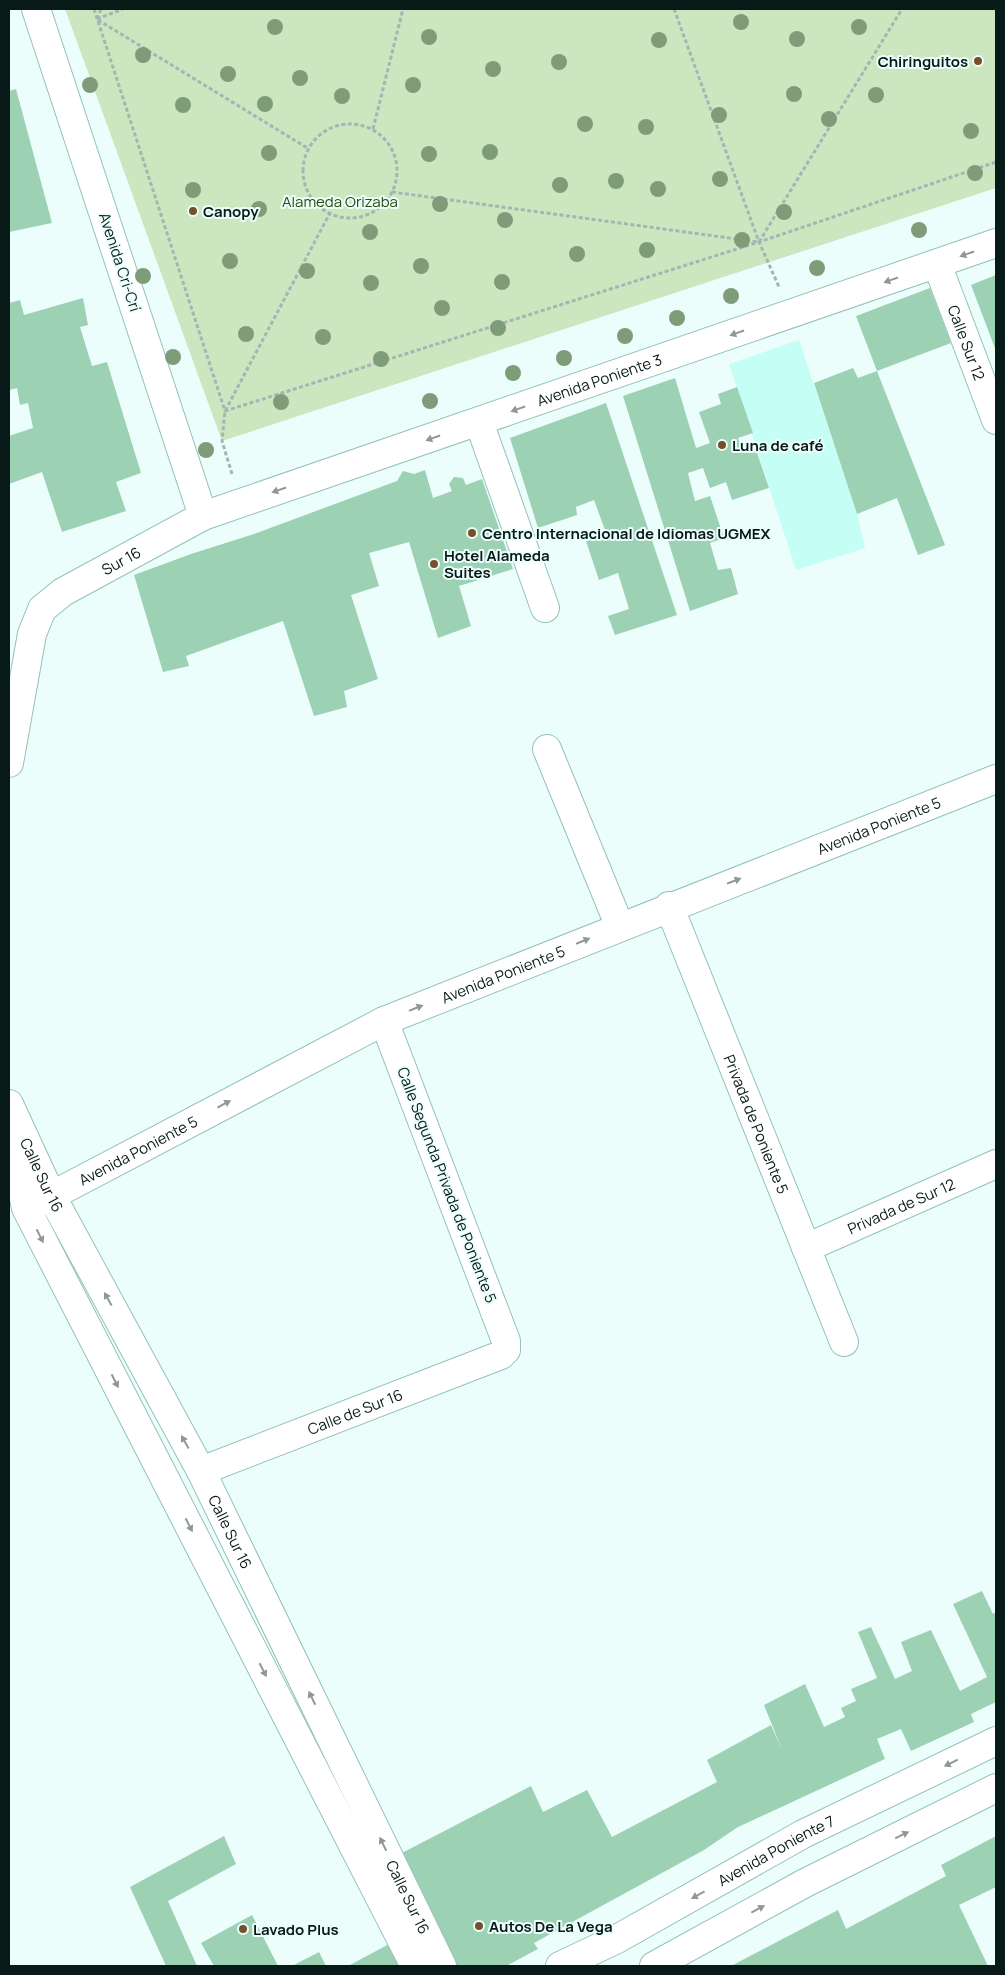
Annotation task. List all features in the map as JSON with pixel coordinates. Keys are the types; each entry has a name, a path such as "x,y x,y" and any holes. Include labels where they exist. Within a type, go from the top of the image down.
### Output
{"main road":[{"name":"Avenida Cri-Crí","path":"36,9 203,516"},
{"name":"Avenida Poniente 3","path":"203,516 996,244"},
{"name":"Calle Sur 12","path":"937,264 996,420"},
{"path":"479,422 545,608"},
{"name":"Sur 16","path":"9,763 32,634 42,609 63,592 203,516"},
{"path":"547,749 620,927"},
{"name":"Avenida Poniente 5","path":"26,1208 384,1021 669,906 996,779"},
{"name":"Privada de Poniente 5","path":"669,906 844,1342"},
{"name":"Calle Segunda Privada de Poniente 5","path":"384,1021 506,1341 506,1350"},
{"name":"Calle Sur 16","path":"9,1104 51,1195 201,1471 442,1966"},
{"name":"Calle Sur 16","path":"9,1122 26,1208 416,1966"},
{"name":"Privada de Sur 12","path":"806,1248 996,1164"},
{"name":"Calle de Sur 16","path":"201,1471 501,1355 506,1350"},
{"name":"Avenida Poniente 7","path":"560,1966 617,1940 803,1834 996,1741"},
{"path":"654,1966 805,1883 996,1788"}],"path":[{"path":"94,9 225,410"},
{"path":"97,19 101,9"},
{"path":"97,19 123,9"},
{"path":"373,129 403,9"},
{"path":"674,9 759,242 791,314"},
{"path":"759,242 902,9"},
{"path":"97,19 308,149"},
{"path":"345,124 360,125 373,129 386,140 395,154 398,170 388,200 376,211 361,217 345,218 330,213 317,204 308,192 303,178 304,163 308,149 318,137 330,129 345,124"},
{"path":"225,410 759,242 996,162"},
{"path":"392,192 759,242"},
{"path":"241,504 222,441 225,410 330,213"}],"shaded area":[{"path":"799,340 857,514 865,548 796,570 729,364"}],"green space":[{"name":"Alameda Orizaba","path":"65,9 996,9 996,188 222,441"}],"building":[{"path":"16,89 52,223 9,232 9,91"},
{"path":"996,275 996,351 971,285"},
{"path":"930,288 951,343 877,371 856,316"},
{"path":"83,298 88,325 80,327 92,366 107,362 141,473 116,482 126,511 62,532 42,472 9,484 9,436 33,428 28,403 20,405 17,388 9,390 9,303 20,300 24,315"},
{"path":"853,368 858,378 877,371 945,545 918,555 897,498 857,514 814,383"},
{"path":"675,378 696,448 710,443 699,412 721,404 718,394 737,387 753,433 738,438 742,451 755,447 769,488 732,500 726,482 710,488 703,468 688,473 695,501 710,496 724,538 710,543 718,570 731,568 738,594 690,611 623,396"},
{"path":"606,403 677,615 615,635 608,616 629,609 618,573 599,580 585,538 605,530 594,500 576,507 577,515 538,528 510,438"},
{"path":"425,470 433,498 452,491 449,484 454,477 463,478 466,485 482,479 513,569 459,586 471,626 438,638 409,542 369,553 379,586 351,595 378,679 344,691 347,707 314,716 283,621 186,656 189,666 163,672 134,575 254,534 397,481 403,471 414,474"},
{"path":"982,1591 993,1614 996,1612 996,1702 971,1714 974,1722 911,1751 901,1729 877,1739 885,1759 738,1827 704,1850 534,1943 538,1949 506,1966 455,1966 398,1855 531,1786 543,1812 587,1790 612,1837 717,1782 707,1760 771,1725 783,1752 764,1705 805,1684 824,1727 845,1717 841,1708 856,1701 851,1689 877,1678 858,1632 871,1627 895,1679 912,1671 901,1642 931,1630 960,1691 987,1677 953,1604"},
{"path":"224,1836 236,1864 168,1901 197,1966 166,1966 130,1887"},
{"path":"996,1836 996,1887 959,1905 988,1966 731,1966 838,1910 846,1929 946,1876 941,1865"},
{"name":"Lavado Plus","path":"252,1915 278,1966 214,1966 201,1943"},
{"path":"391,1943 404,1966 348,1966"},
{"path":"319,1952 326,1966 292,1966"}],"place":[{"name":"Chiringuitos","path":"978,61"},
{"name":"Canopy","path":"193,211"},
{"name":"Luna de café","path":"722,445"},
{"name":"Centro Internacional de Idiomas UGMEX","path":"472,533"},
{"name":"Hotel Alameda Suites","path":"434,564"},
{"name":"Autos De La Vega","path":"479,1926"},
{"name":"Lavado Plus","path":"243,1929"}]}
